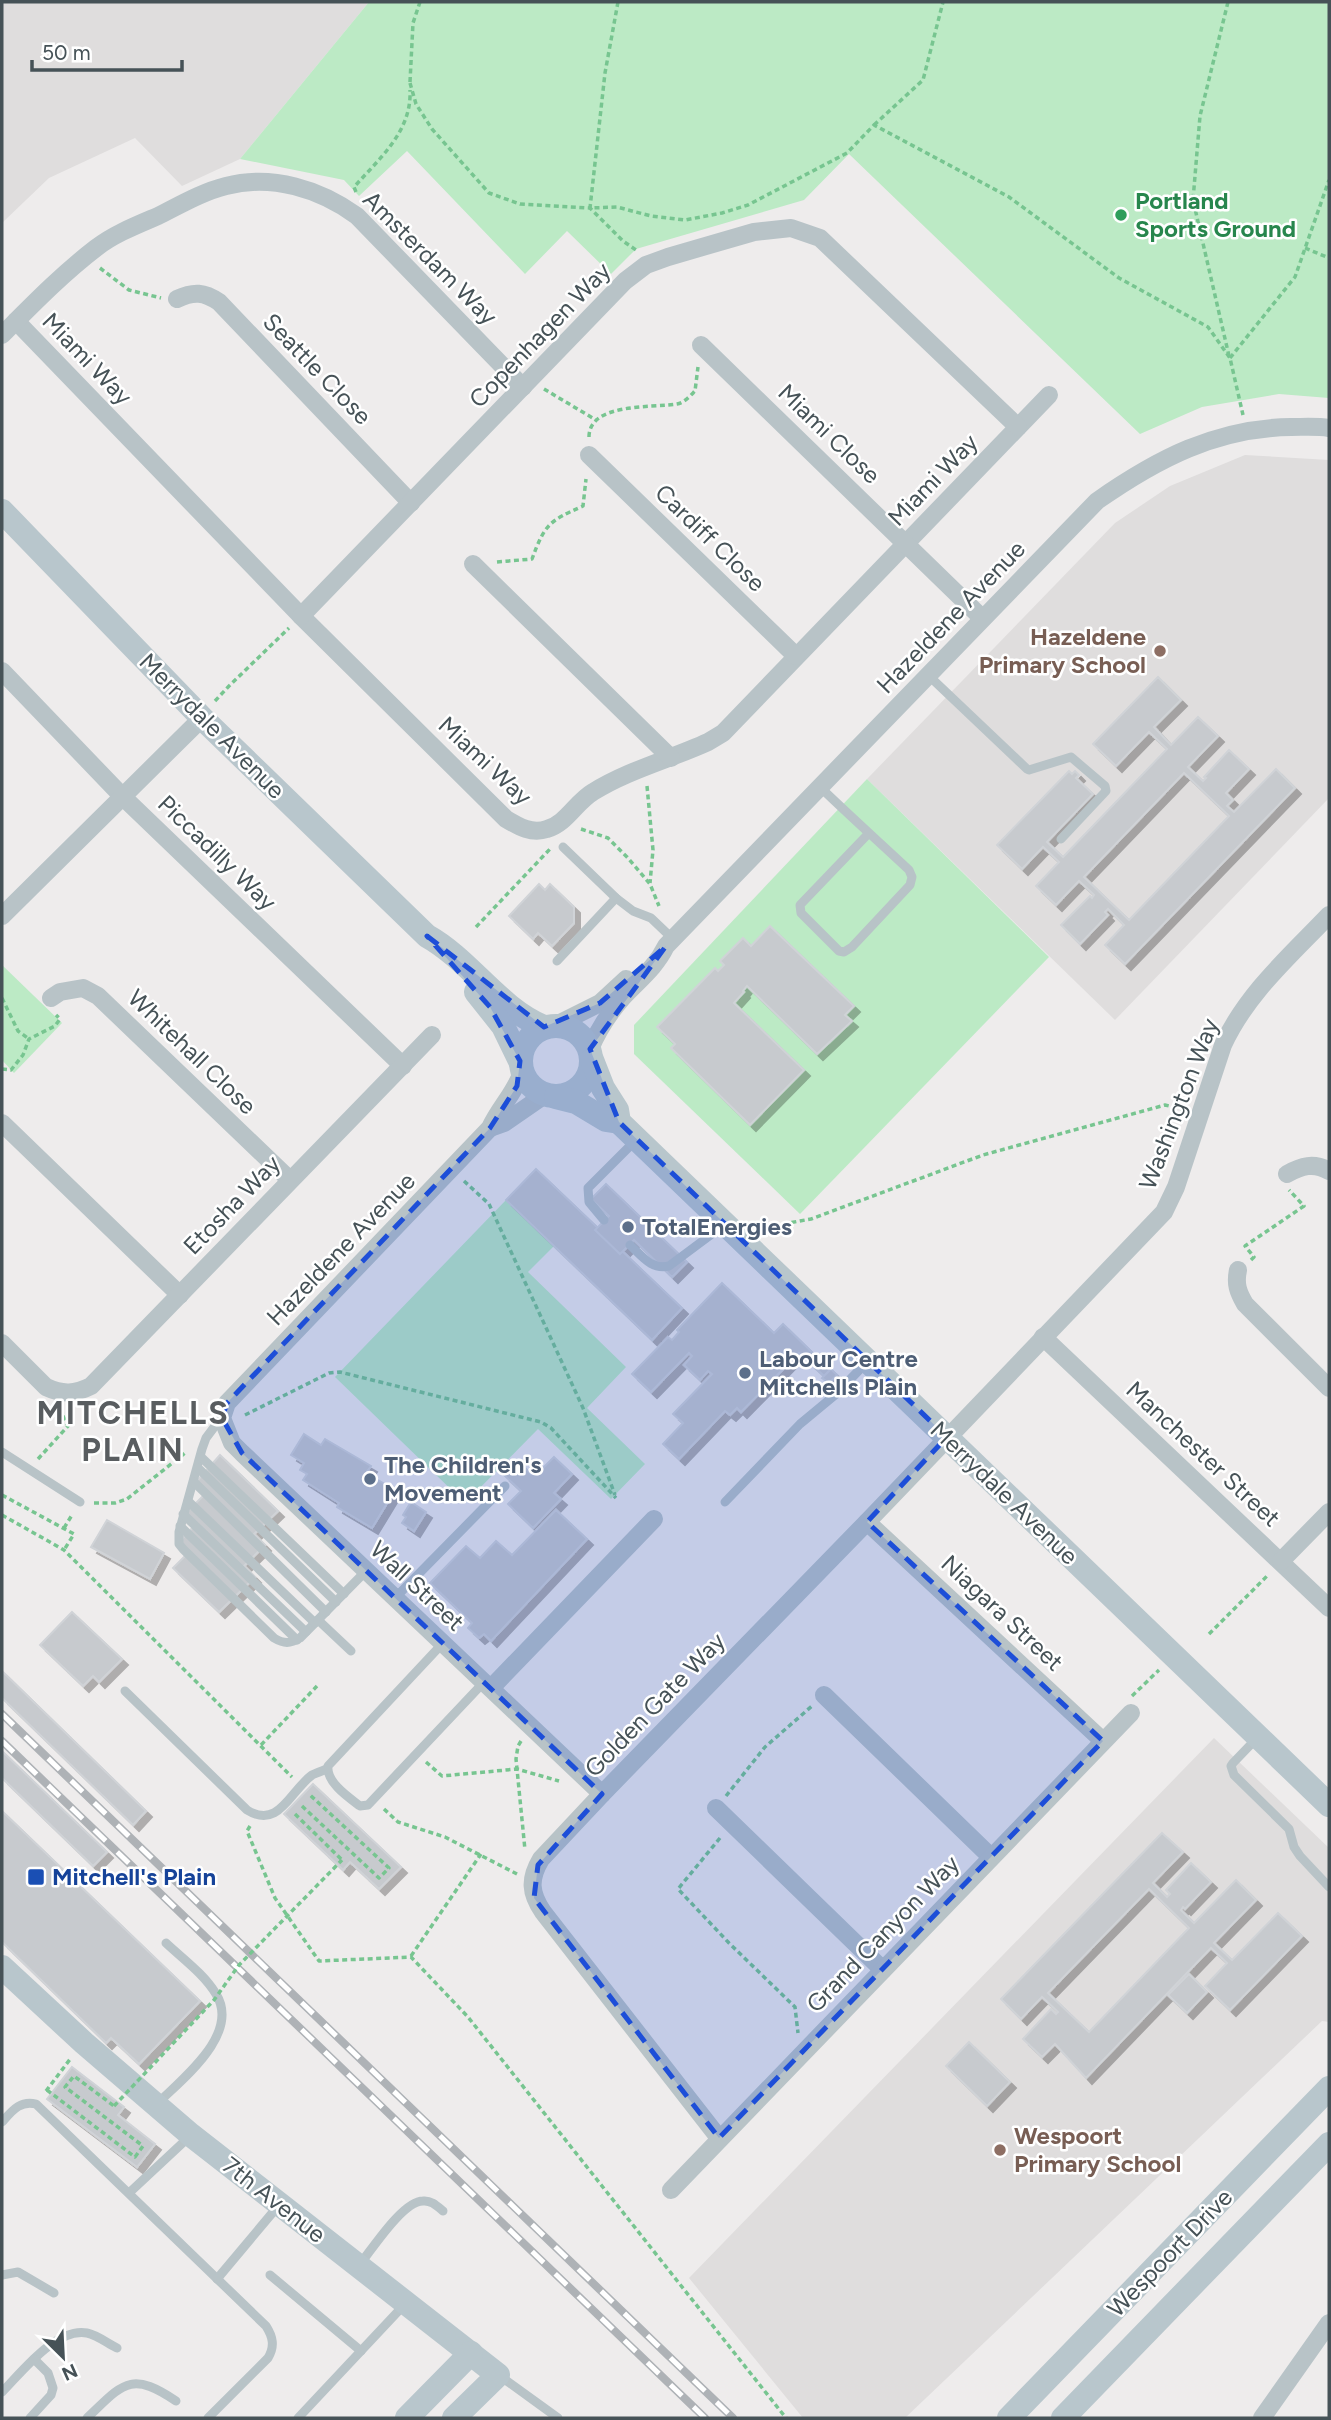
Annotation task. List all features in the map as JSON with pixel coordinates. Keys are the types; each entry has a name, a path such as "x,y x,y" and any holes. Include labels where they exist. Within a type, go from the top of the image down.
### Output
{"street":[{"name":"Amsterdam Way","path":"2,335 86,256 116,235 205,193 227,186 268,182 287,184 317,193 344,207 376,236 523,387"},
{"name":"Copenhagen Way","path":"300,616 625,281 646,265 668,257 775,228 791,228 808,233 835,252 1018,427"},
{"name":"Seattle Close","path":"177,299 198,292 219,302 411,503"},
{"name":"Miami Way","path":"16,321 300,616 506,819 531,831 553,827 593,792 708,743 723,733 1049,395"},
{"name":"Miami Close","path":"701,345 982,618"},
{"name":"Hazeldene Avenue","path":"550,1026 600,1003 652,953 669,942 1097,501 1133,476 1177,452 1214,439 1276,427 1329,428"},
{"name":"Cardiff Close","path":"589,455 796,656"},
{"name":"Merrydale Avenue","path":"2,511 202,718 427,936 445,946 519,1012 550,1026"},
{"path":"473,564 671,758"},
{"name":"Piccadilly Way","path":"2,671 122,796 403,1066"},
{"path":"4,909 202,718"},
{"name":"Washington Way","path":"1042,1337 1164,1212 1176,1187 1223,1045 1247,1002 1329,915"},
{"name":"Merrydale Avenue","path":"427,936 437,954 490,1007 503,1026 521,1067"},
{"name":"Hazeldene Avenue","path":"591,1054 597,1034 617,1005 659,960 669,942"},
{"name":"Whitehall Close","path":"52,1005 61,992 83,988 98,996 290,1180"},
{"path":"550,1026 566,1026 577,1031 591,1054 590,1071 578,1089 551,1096 536,1090 528,1082 521,1067 527,1040 550,1026"},
{"name":"Etosha Way","path":"58,1399 91,1386 432,1035"},
{"name":"Merrydale Avenue","path":"591,1054 603,1088 617,1110 619,1122"},
{"name":"Hazeldene Avenue","path":"224,1410 490,1128 496,1114 517,1086 521,1067"},
{"name":"Hazeldene Avenue","path":"490,1128 505,1123 551,1096"},
{"name":"Merrydale Avenue","path":"551,1096 576,1102 606,1120 619,1122 1329,1805"},
{"path":"2,1123 180,1294"},
{"path":"1287,1174 1300,1167 1312,1165 1329,1171"},
{"path":"1238,1270 1238,1291 1245,1304 1329,1388"},
{"name":"Golden Gate Way","path":"531,1888 538,1865 602,1794 867,1522 1042,1337"},
{"name":"Manchester Street","path":"1042,1337 1329,1608"},
{"path":"2,1343 58,1399"},
{"name":"Wall Street","path":"224,1410 232,1443 394,1600 488,1684 602,1794"},
{"path":"1281,1562 1329,1512"},
{"path":"488,1684 653,1519"},
{"name":"Niagara Street","path":"867,1522 1104,1741"},
{"path":"824,1695 991,1857"},
{"name":"Grand Canyon Way","path":"671,2190 1131,1713"},
{"path":"716,1808 883,1970"},
{"path":"531,1888 542,1912 719,2138"},
{"name":"7th Avenue","path":"2,1967 83,2043 191,2135 498,2375"},
{"name":"Wespoort Drive","path":"1009,2418 1329,2088"},
{"name":"Wespoort Drive","path":"1063,2418 1329,2144"},
{"path":"1262,2418 1329,2323"},
{"path":"407,2418 471,2353"},
{"path":"454,2418 498,2375"}],"lane":[{"path":"928,675 1029,770 1071,757 1105,786 1106,791 1060,839"},
{"path":"820,787 909,870 912,882 852,947 839,951 801,913 800,905 869,833"},
{"path":"563,848 616,898 633,911 651,918 669,942"},
{"path":"556,961 616,898"},
{"path":"604,1220 589,1202 588,1188 637,1139"},
{"path":"630,1245 653,1266 660,1268 669,1266 725,1224"},
{"path":"725,1502 800,1424 835,1395 867,1362"},
{"path":"224,1410 206,1438 183,1514 179,1544 274,1638 283,1643 297,1640 365,1572"},
{"path":"2,1452 80,1502"},
{"path":"201,1457 344,1594"},
{"path":"198,1468 336,1602"},
{"path":"194,1482 326,1612"},
{"path":"394,1600 505,1486"},
{"path":"188,1501 351,1651"},
{"path":"183,1514 306,1632"},
{"path":"180,1526 297,1640"},
{"path":"443,1643 330,1762 327,1769 330,1778 360,1806 368,1805 488,1684"},
{"path":"125,1691 256,1816 276,1812 313,1775 327,1769"},
{"path":"1258,1737 1231,1766 1234,1775 1289,1829 1294,1847 1300,1856 1329,1887"},
{"path":"155,2105 202,2059 216,2039 222,2020 222,2008 216,1993 166,1943"},
{"path":"2,2122 25,2102 36,2104 265,2326 273,2343 268,2358 208,2418"},
{"path":"129,2193 191,2135"},
{"path":"359,2266 396,2219 416,2202 425,2200 443,2211"},
{"path":"217,2279 279,2205"},
{"path":"2,2275 18,2272 54,2293"},
{"path":"270,2275 361,2351"},
{"path":"298,2418 407,2302"},
{"path":"2,2392 34,2359 58,2339 72,2333 86,2333 117,2348"},
{"path":"30,2418 51,2395 53,2388 48,2373 34,2359"},
{"name":"7th Avenue","path":"498,2375 558,2418"},
{"path":"90,2417 110,2397 134,2383 155,2386 176,2401"}],"path":[{"path":"344,207 358,199 354,187 403,130 411,104 413,23 420,2"},
{"path":"590,208 605,73 618,2"},
{"path":"410,83 416,104 432,129 489,193 520,204 617,207 651,216 685,220 748,205 848,153 923,80 943,2"},
{"path":"1228,2 1200,116 1193,200 1247,431"},
{"path":"874,125 1009,197 1119,278 1208,327 1230,358"},
{"path":"1230,358 1295,277 1329,180"},
{"path":"590,208 623,241 635,249 646,265"},
{"path":"1305,248 1329,258"},
{"path":"86,256 129,290 152,297 177,299"},
{"path":"473,564 532,559 542,531 559,517 583,506 589,432 596,420 630,407 681,404 695,391 701,345"},
{"path":"523,387 545,389 596,420"},
{"path":"202,718 229,686 300,616"},
{"path":"572,827 608,838 650,884 653,850 646,781"},
{"path":"476,927 548,853 553,840"},
{"path":"2,998 18,1031 29,1039"},
{"path":"2,1069 11,1070 23,1055 29,1039 55,1026 60,1019 52,1005"},
{"path":"783,1224 811,1219 983,1156 1166,1104 1201,1113"},
{"path":"1238,1270 1254,1257 1245,1246 1304,1206 1280,1181 1287,1174"},
{"path":"245,1415 328,1373 340,1372 541,1422 551,1428 616,1498 583,1408 489,1204 464,1181"},
{"path":"28,1469 68,1426 58,1399"},
{"path":"80,1502 116,1503 127,1499 192,1447"},
{"path":"2,1495 74,1534 64,1550"},
{"path":"2,1515 64,1550 301,1786 388,1868 379,1878 303,1805 295,1814 342,1860 239,1965 214,2000 114,2106 75,2076 65,2087 143,2146 135,2157 47,2090"},
{"path":"1209,1634 1281,1562"},
{"path":"1131,1713 1127,1701 1154,1672 1162,1668"},
{"path":"261,1745 317,1686"},
{"path":"793,2063 798,2035 795,2007 678,1889 721,1837 716,1808 765,1747 824,1695"},
{"path":"533,1727 518,1746 517,1769 526,1853 538,1865"},
{"path":"417,1754 442,1776 517,1769 570,1784"},
{"path":"374,1798 398,1822 445,1837 481,1854 517,1874 531,1888"},
{"path":"256,1816 247,1830 275,1898 319,1961 411,1957 468,2017 786,2418"},
{"path":"411,1957 481,1854"},
{"path":"36,2104 83,2043"}],"highlighted area":[{"path":"427,936 544,1027 600,1003 666,946 590,1049 619,1122 947,1437 867,1522 1103,1741 719,2138 534,1898 538,1865 602,1794 242,1453 222,1418 227,1403 490,1128 517,1086 520,1061 490,1007"}],"shaded area":[{"path":"2,2 369,2 240,159 182,186 135,138 49,178 2,223"},
{"name":"Hazeldene Primary School","path":"1245,455 1329,460 1329,798 1115,1020 867,779 1115,523 1170,486"},
{"name":"Wespoort Primary School","path":"1214,1738 1329,1848 1329,2022 1322,2021 905,2418 803,2418 689,2278"}],"green space":[{"name":"Portland Sports Ground","path":"369,2 1329,2 1329,398 1279,394 1202,407 1140,434 849,154 804,200 636,249 611,274 567,231 525,274 407,151 359,196 344,180 240,159"},
{"path":"867,779 1049,957 800,1214 634,1054 634,1025"},
{"path":"2,965 62,1023 14,1073 2,1060"},
{"path":"506,1200 554,1246 528,1272 626,1367 587,1408 645,1464 611,1499 538,1429 465,1503 335,1377"}],"building":[{"path":"1158,677 1181,700 1154,727 1171,745 1198,717 1218,736 1188,767 1203,781 1229,750 1249,769 1226,793 1233,800 1227,806 1234,812 1276,769 1295,788 1125,964 1105,945 1124,925 1108,909 1105,912 1108,915 1080,944 1061,925 1094,895 1079,881 1056,905 1036,886 1059,862 1043,847 1022,869 997,845 1069,771 1072,774 1075,771 1079,775 1076,778 1093,794 1047,842 1063,857 1167,749 1149,732 1116,766 1093,744","holes":["1184,773 1229,816 1129,920 1084,877"]},
{"path":"539,884 545,890 550,884 574,907 574,923 552,946 538,933 533,939 509,916"},
{"path":"770,926 854,1006 845,1015 852,1021 817,1054 747,986 734,1003 804,1070 750,1125 671,1048 675,1044 657,1027 715,968 718,971 724,965 720,961 743,938 751,946"},
{"path":"536,1169 682,1308 652,1340 506,1200"},
{"path":"606,1184 687,1262 672,1277 634,1240 620,1254 595,1230 609,1216 591,1199"},
{"name":"Labour Centre Mitchells Plain","path":"722,1283 774,1333 783,1324 816,1356 809,1362 799,1353 741,1412 737,1408 730,1415 725,1411 679,1459 663,1444 683,1423 673,1414 712,1374 708,1371 700,1380 684,1365 692,1356 689,1353 651,1392 632,1374 668,1337 672,1340 679,1332 677,1330"},
{"path":"816,1356 831,1369 824,1376 809,1362"},
{"path":"831,1369 837,1375 829,1383 822,1378"},
{"path":"304,1434 321,1445 325,1439 371,1466 366,1473 395,1490 372,1528 337,1507 339,1503 303,1480 307,1474 300,1470 304,1463 291,1455"},
{"path":"220,1455 278,1511 254,1534 265,1545 244,1566 255,1577 219,1612 173,1568 188,1553 178,1543 196,1524 185,1514 207,1492 196,1482"},
{"path":"554,1457 572,1474 554,1493 561,1499 533,1528 508,1504 521,1491 504,1475 518,1461 531,1474 537,1468 540,1471"},
{"path":"411,1502 426,1512 414,1531 402,1523 406,1517 403,1515"},
{"path":"556,1510 587,1539 491,1641 484,1634 479,1638 468,1628 472,1623 430,1583 466,1546 480,1558 496,1541 512,1555"},
{"path":"107,1520 164,1553 150,1579 91,1547"},
{"path":"72,1612 122,1659 99,1682 93,1676 83,1686 40,1645"},
{"path":"2,1671 146,1811 133,1825 2,1698"},
{"path":"2,1751 107,1852 93,1866 2,1778"},
{"path":"313,1784 401,1867 379,1889 350,1862 343,1870 284,1814"},
{"name":"Mitchell's Plain","path":"2,1811 200,2001 139,2064 111,2038 106,2043 2,1942"},
{"path":"1162,1833 1183,1852 1153,1883 1167,1897 1170,1894 1166,1890 1191,1863 1211,1882 1181,1910 1194,1923 1236,1880 1256,1900 1214,1943 1232,1960 1278,1913 1302,1936 1230,2010 1205,1986 1227,1963 1211,1948 1086,2078 1055,2044 1042,2057 1023,2039 1051,2009 1056,2014 1058,2012 1042,1997 1021,2019 1001,1999","holes":["1149,1889 1189,1928 1089,2032 1048,1993"]},
{"path":"1189,1974 1207,1992 1187,2013 1168,1995"},
{"path":"969,2042 1010,2082 987,2106 946,2066"},
{"path":"72,2067 124,2107 118,2115 155,2144 137,2167 47,2099"}],"railway":[{"path":"2,1714 733,2418"},
{"path":"2,1741 705,2418"}],"place":[{"name":"Portland Sports Ground","path":"1121,215"},
{"name":"Hazeldene Primary School","path":"1160,651"},
{"name":"TotalEnergies","path":"628,1227"},
{"name":"Labour Centre Mitchells Plain","path":"745,1373"},
{"name":"The Children's Movement","path":"370,1479"},
{"name":"Mitchell's Plain","path":"36,1877"},
{"name":"Wespoort Primary School","path":"1000,2150"}],"district":[{"name":"MITCHELLS PLAIN","path":"133,1432"}]}
